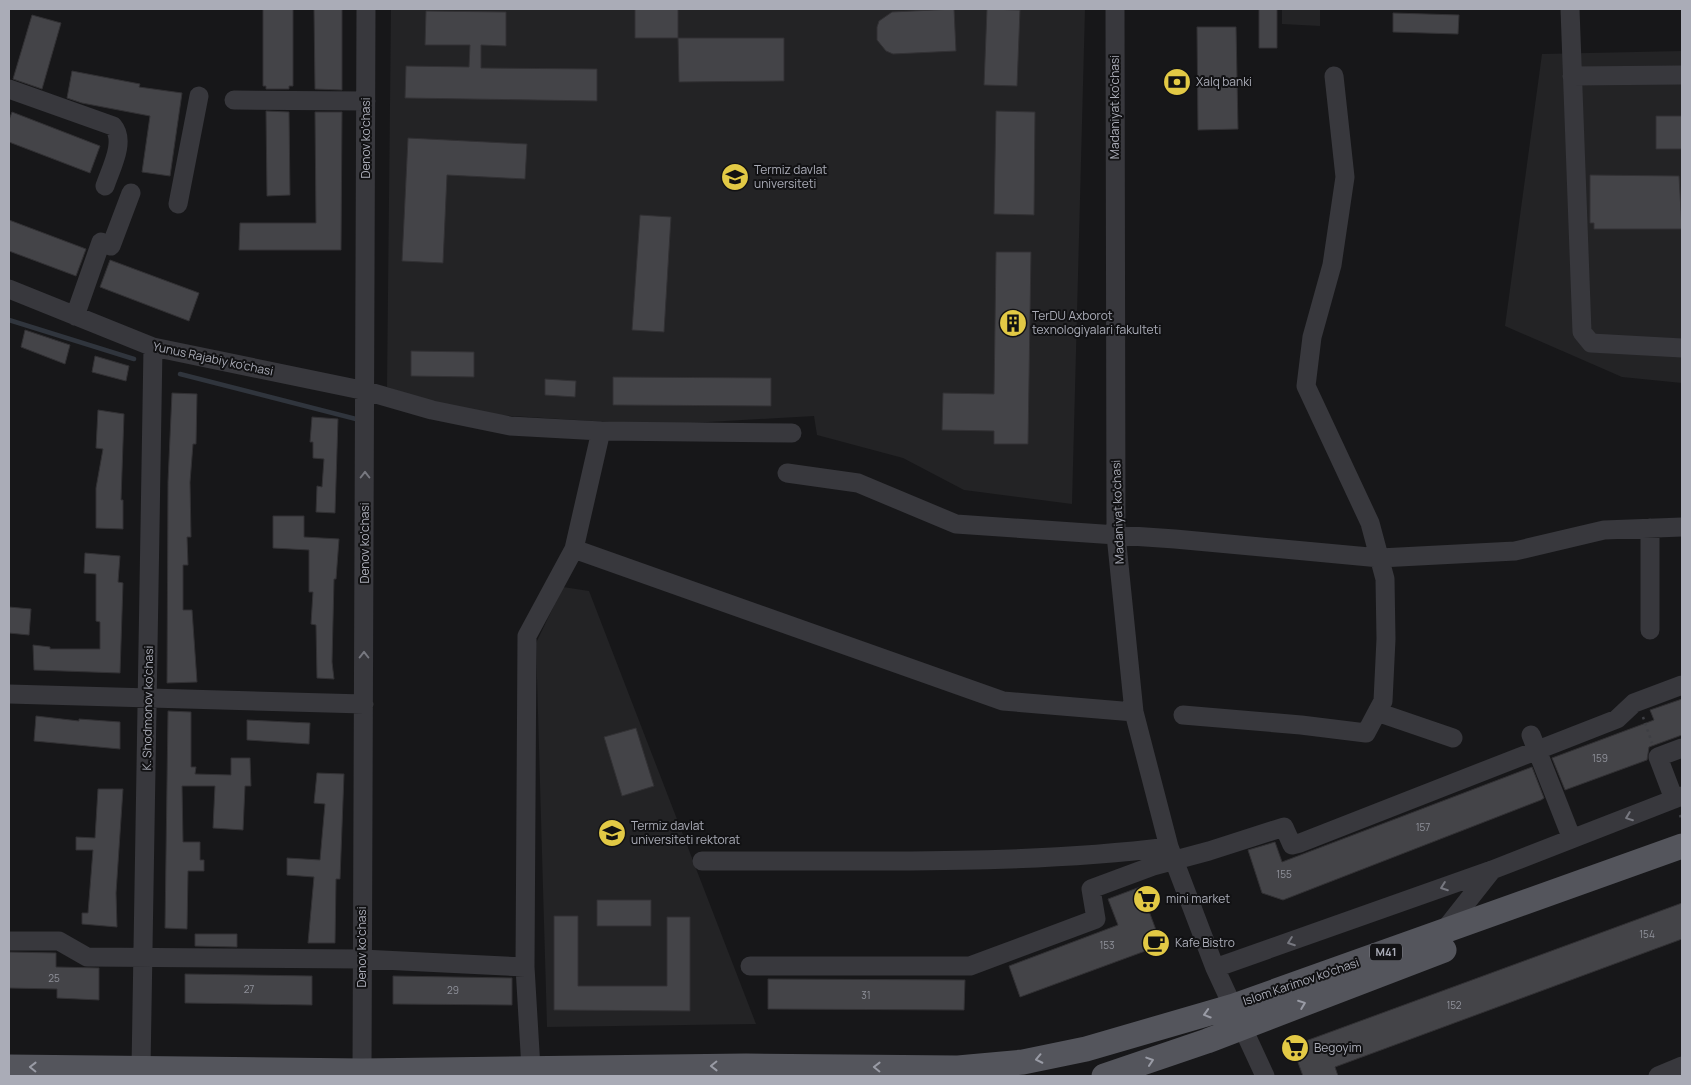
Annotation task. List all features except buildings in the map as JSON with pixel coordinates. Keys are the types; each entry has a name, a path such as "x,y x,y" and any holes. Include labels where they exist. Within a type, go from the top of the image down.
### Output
{"main road":[{"name":"Islom Karimov ko'chasi","path":"1104,1076 1179,1052 1239,1016 1442,933 1682,846"},
{"name":"Islom Karimov ko'chasi","path":"531,1069 746,1066 958,1068 1023,1062 1239,1016 1682,859"},
{"name":"M41","path":"9,1067 362,1073 531,1069"}],"street":[{"name":"Denov ko'chasi","path":"362,1073 366,9"},
{"name":"Madaniyat ko'chasi","path":"1115,9 1116,535 1134,712 1172,853 1216,968 1265,1076"},
{"path":"1570,9 1582,332 1591,343 1682,348"},
{"path":"1572,76 1682,75"},
{"path":"1183,715 1301,724 1366,733 1383,701 1386,639 1385,579 1380,558 1370,522 1306,386 1312,337 1332,264 1345,177 1334,76"},
{"path":"9,90 112,126 118,133 118,142 105,186"},
{"path":"178,204 199,96"},
{"path":"234,100 366,101"},
{"path":"75,316 106,244 131,193"},
{"name":"Yunus Rajabiy ko'chasi","path":"9,289 153,347 366,391 432,410 510,426 601,431 792,433"},
{"name":"K. Shodmonov ko'chasi","path":"141,1069 153,347"},
{"path":"531,1069 525,967 527,636 574,549 601,431"},
{"path":"787,473 858,483 956,524 1116,535 1380,558 1515,551 1604,530 1682,527"},
{"path":"1650,528 1650,630"},
{"path":"574,549 1003,701 1134,712"},
{"path":"702,861 1016,860 1210,851 1284,827 1292,845 1535,743 1617,720 1637,702 1682,685"},
{"path":"9,694 364,704"},
{"path":"1377,712 1453,738"},
{"path":"1535,743 1572,838"},
{"path":"1216,968 1492,870 1678,798 1658,757 1682,748"},
{"path":"750,966 970,966 1096,919 1091,889 1172,853"},
{"path":"1442,933 1492,870"},
{"path":"9,941 59,941 87,957 144,959 362,959 525,967"},
{"path":"1658,1076 1682,1066"}],"path":[{"path":"1637,702 1658,757"}],"shaded area":[{"name":"Termiz davlat universiteti","path":"391,9 1085,9 1072,504 964,490 903,458 817,435 814,416 657,425 466,413 387,387"},
{"path":"1282,9 1320,9 1320,26 1282,24"},
{"path":"1682,51 1682,383 1622,377 1505,326 1542,54"},
{"name":"Termiz davlat universiteti rektorat","path":"563,587 589,591 756,1024 547,1027 536,643"}],"waterway":[{"path":"9,320 134,359"},
{"path":"180,374 356,419"}],"place":[{"name":"Xalq banki","path":"1177,82"},
{"name":"Termiz davlat universiteti","path":"735,177"},
{"name":"TerDU Axborot texnologiyalari fakulteti","path":"1013,323"},
{"name":"Termiz davlat universiteti rektorat","path":"612,833"},
{"name":"mini market","path":"1147,899"},
{"name":"Kafe Bistro","path":"1156,943"},
{"name":"Begoyim","path":"1295,1048"}]}
